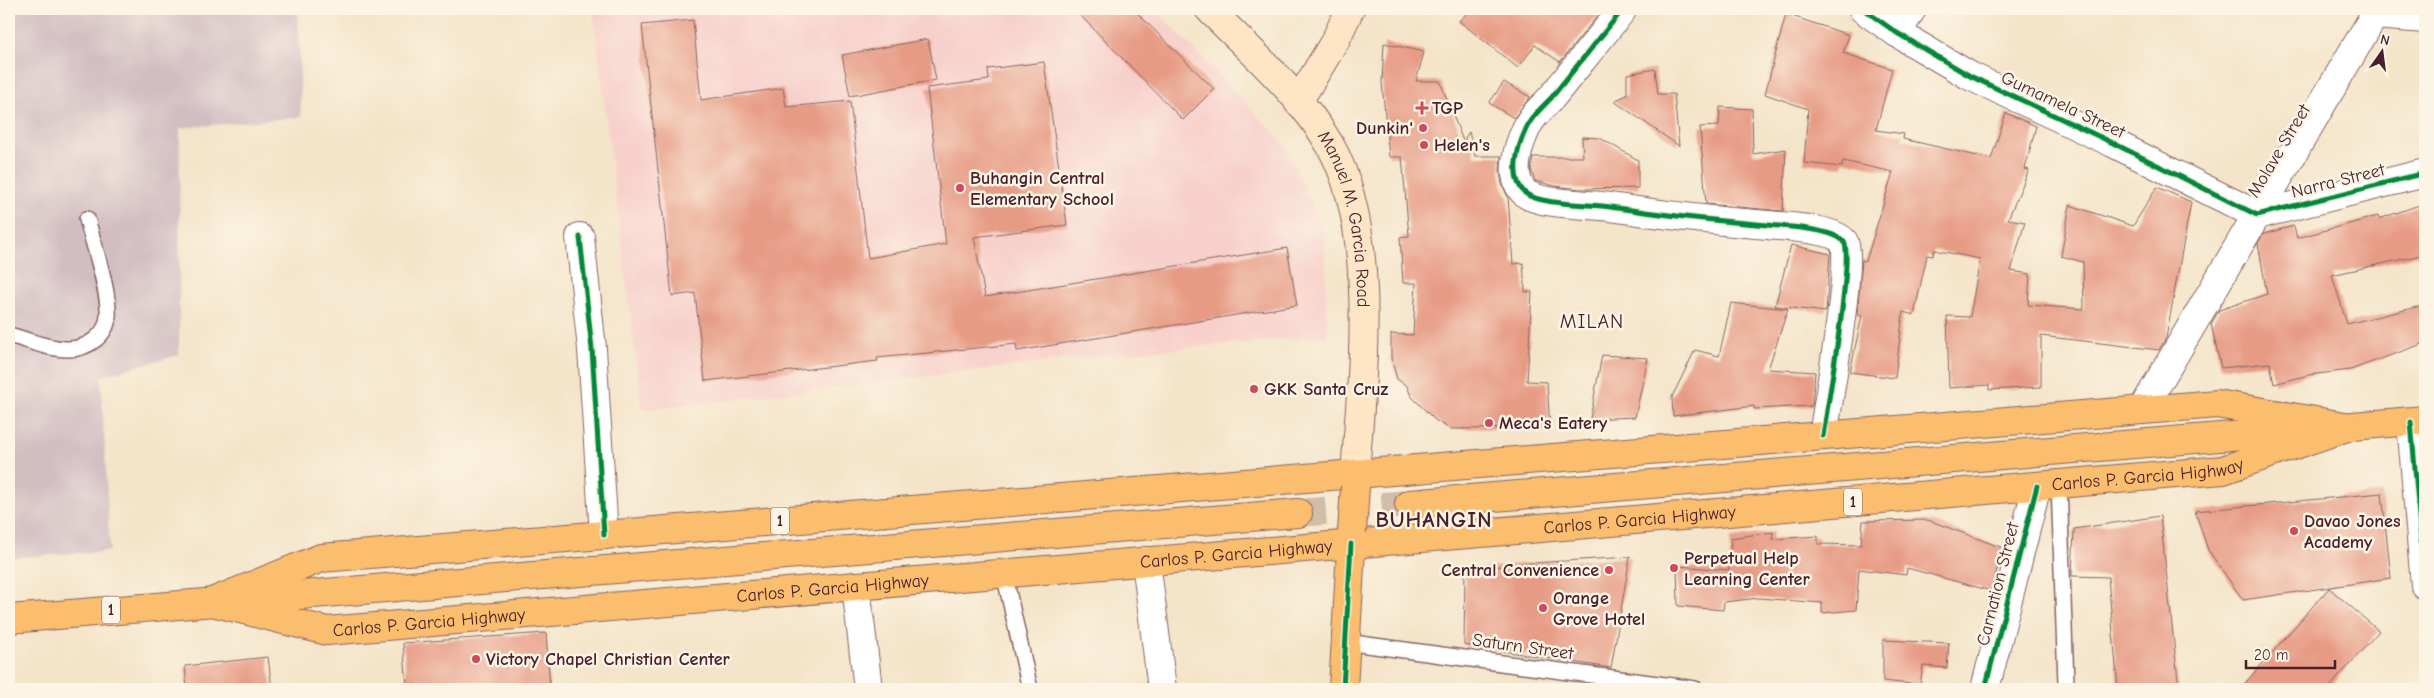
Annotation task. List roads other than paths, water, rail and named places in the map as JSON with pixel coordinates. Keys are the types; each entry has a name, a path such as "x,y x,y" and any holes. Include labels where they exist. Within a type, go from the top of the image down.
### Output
{"main road":[{"name":"Manuel M. Garcia Road","path":"1209,9 1314,120 1341,168 1351,200 1357,236 1364,329 1355,480"},
{"path":"1298,102 1335,41 1350,9"},
{"name":"Carlos P. Garcia Highway","path":"212,602 321,558 604,535 1355,480 1823,436 2217,404 2347,426"},
{"name":"Carlos P. Garcia Highway","path":"1409,504 2418,421"},
{"name":"Carlos P. Garcia Highway","path":"212,602 327,631 1146,561 1352,538 2223,470 2347,426"},
{"path":"1343,689 1355,480"},
{"name":"Carlos P. Garcia Highway","path":"9,618 1298,513"}],"street":[{"path":"1624,9 1526,127 1517,154 1516,173 1519,184 1526,193 1554,202 1612,207 1718,221 1800,228 1827,233 1844,241 1848,250 1845,281 1823,436"},
{"name":"Gumamela Street","path":"1863,9 1897,33 1970,76 2113,143 2257,215"},
{"path":"1897,33 1912,9"},
{"path":"2376,12 2425,20"},
{"name":"Molave Street","path":"2142,410 2376,12"},
{"name":"Narra Street","path":"2257,215 2425,173"},
{"path":"580,237 592,349 604,535"},
{"path":"2418,421 2425,585"},
{"name":"Carnation Street","path":"1985,689 2048,485"},
{"path":"1146,561 1162,689"},
{"path":"856,586 868,689"}],"lane":[{"path":"9,335 44,345 69,349 90,343 104,332 109,315 87,219"},
{"path":"2048,485 2066,683"},
{"path":"1004,573 1030,689"},
{"name":"Saturn Street","path":"1346,642 1695,689"}],"tunnel":[{"path":"1298,513 1409,504"}],"place":[{"name":"TGP","path":"1422,108"},
{"name":"Dunkin'","path":"1423,128"},
{"name":"Helen's","path":"1424,145"},
{"name":"Buhangin Central Elementary School","path":"960,188"},
{"name":"GKK Santa Cruz","path":"1254,389"},
{"name":"Meca's Eatery","path":"1489,423"},
{"name":"Davao Jones Academy","path":"2294,531"},
{"name":"Perpetual Help Learning Center","path":"1674,568"},
{"name":"Central Convenience","path":"1609,570"},
{"name":"Orange Grove Hotel","path":"1543,608"},
{"name":"Victory Chapel Christian Center","path":"476,659"}],"district":[{"name":"MILAN","path":"1592,321"},
{"name":"BUHANGIN","path":"1434,520"}]}
